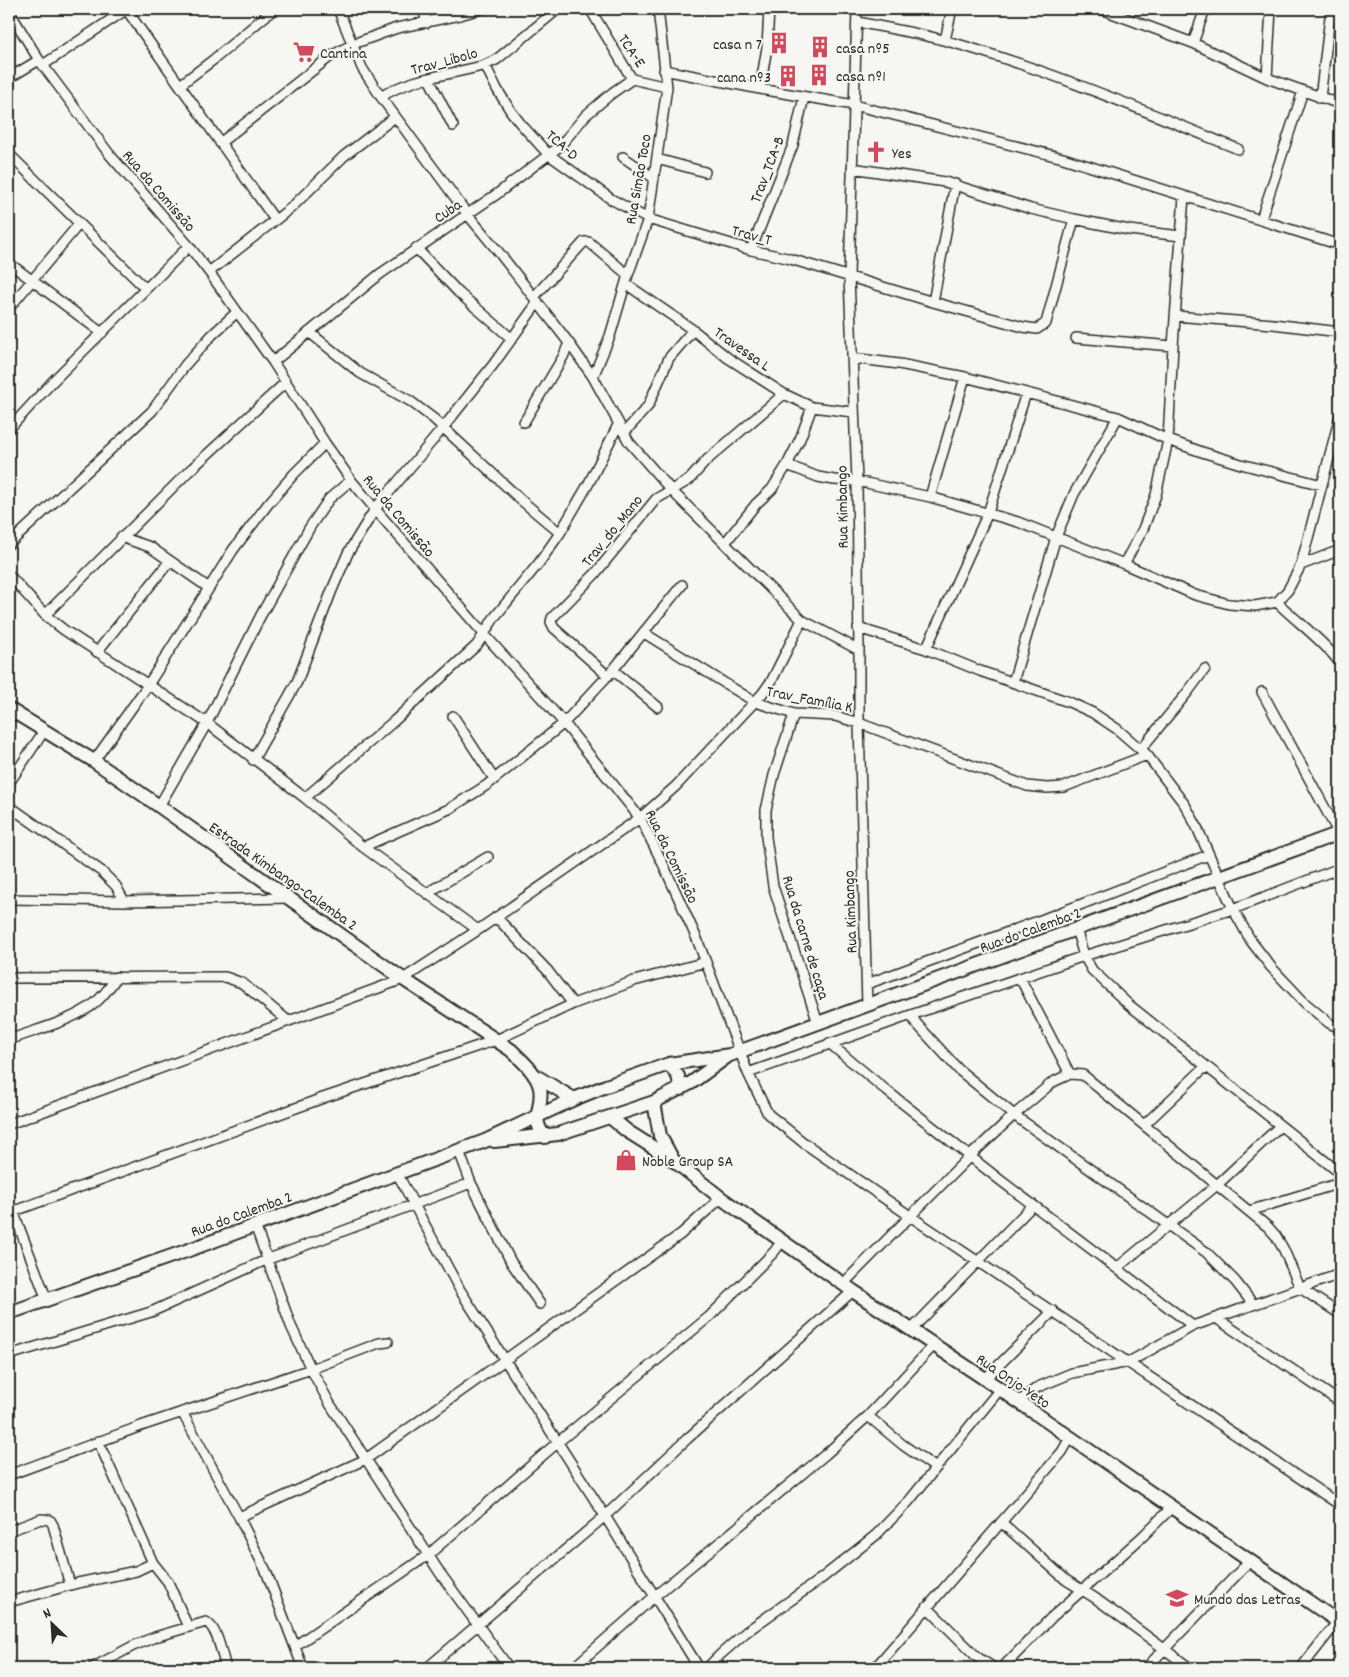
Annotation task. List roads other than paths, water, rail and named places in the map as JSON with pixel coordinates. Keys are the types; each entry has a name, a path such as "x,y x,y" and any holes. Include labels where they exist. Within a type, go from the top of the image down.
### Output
{"main road":[{"name":"Estrada Kimbango-Calemba 2","path":"9,709 94,761 403,979 511,1050 534,1076"},
{"name":"Rua do Calemba 2","path":"9,1313 484,1142 574,1099 669,1064 735,1053 1340,833"},
{"name":"Rua do Calemba 2","path":"484,1142 558,1134 654,1102 681,1089 735,1053"},
{"path":"669,1064 678,1076 681,1089"},
{"path":"534,1076 574,1099"},
{"path":"534,1076 540,1089 540,1106 536,1118 544,1137"},
{"path":"654,1102 660,1136 673,1160"},
{"name":"Rua Onjo-Yeto","path":"610,1117 638,1139 673,1160 721,1198 848,1288 1000,1389 1339,1622"}],"street":[{"path":"9,78 41,62 127,9 275,220"},
{"path":"180,85 274,9"},
{"path":"338,9 362,68 381,97 468,215 569,343 592,377 629,442 671,490 802,620 859,650"},
{"path":"423,9 427,23"},
{"path":"220,144 331,56 353,44 397,28 427,23 459,12 481,9"},
{"name":"Trav_Libolo","path":"381,97 389,92 485,65 496,60 558,9"},
{"name":"TCA-E","path":"590,9 632,79 667,87"},
{"name":"Rua Simão Toco","path":"592,377 610,336 648,219 667,87 658,9"},
{"path":"760,90 767,47 769,9"},
{"name":"Rua Kimbango","path":"857,9 849,277 857,481 859,723 867,1005"},
{"path":"945,40 952,9"},
{"path":"1101,9 1193,44 1303,92 1340,104"},
{"path":"1193,44 1205,9"},
{"path":"1268,78 1270,9"},
{"path":"1320,98 1331,9"},
{"name":"Rua da Comissão","path":"9,11 41,62 110,155 189,246 209,272 273,362 324,443 351,480 564,723 640,818 664,866 706,962 735,1053 748,1073 768,1114 804,1143 910,1216 1130,1362 1340,1505"},
{"path":"858,22 945,40 1019,63 1148,112 1238,150"},
{"name":"TCA-D","path":"485,65 510,110 548,154 611,199 648,219"},
{"path":"664,70 760,90 854,105 1063,158 1340,245"},
{"path":"430,79 453,126"},
{"name":"Cuba","path":"273,362 380,274 416,248 468,215 560,146 586,115 632,79"},
{"path":"1261,219 1303,92"},
{"name":"Trav_TCA-B","path":"751,250 793,145 804,97"},
{"path":"209,272 292,207 344,156 395,117"},
{"path":"9,154 145,288"},
{"path":"623,157 654,178"},
{"path":"657,159 705,172"},
{"path":"852,168 955,184 1031,209 1074,220 1129,230 1181,236"},
{"path":"933,302 955,184"},
{"path":"1124,564 1143,529 1156,495 1168,440 1184,196"},
{"name":"Trav_T","path":"648,219 933,302 1037,329 1046,322 1074,220"},
{"path":"9,308 79,224"},
{"name":"Travessa L","path":"536,299 584,242 589,242 627,279 728,358 784,394 812,407 853,412"},
{"path":"9,429 54,380 189,246"},
{"path":"416,248 459,293 512,339"},
{"path":"9,263 102,334"},
{"path":"253,760 297,682 328,598 348,553 375,509 443,428 512,339 536,299"},
{"path":"9,544 152,410 186,364 212,335 237,312"},
{"path":"1175,316 1274,324 1340,332"},
{"path":"305,798 394,722 477,645 494,618 539,563 560,533 621,429 648,406 669,358 693,330"},
{"path":"309,332 360,372 410,401 434,418 521,500 560,533"},
{"path":"1076,338 1173,346"},
{"path":"524,422 564,357 569,343"},
{"path":"852,358 899,364 965,377 1118,417 1168,440 1241,464 1322,484"},
{"path":"930,498 965,377"},
{"path":"45,615 187,472 286,382"},
{"path":"926,649 988,513 1026,393"},
{"name":"Trav_do_Mano","path":"611,673 554,628 551,620 595,574 656,499 689,480 707,460 784,394"},
{"path":"725,543 756,504 772,489 787,466 812,407"},
{"path":"787,466 818,477 857,481 988,513 1056,537 1195,595 1229,604 1255,606 1277,602 1288,590 1301,565 1340,416"},
{"path":"1013,682 1056,537 1074,494 1118,417"},
{"path":"94,761 148,685 233,550 268,504 324,443"},
{"path":"159,806 207,724 261,615 310,527 329,499 351,480"},
{"path":"121,537 150,547 209,588"},
{"path":"1301,565 1340,550"},
{"path":"97,652 170,562"},
{"path":"9,575 45,615 97,652 207,724 305,798 363,847 478,930"},
{"path":"363,847 449,809 494,779 564,723 611,673 682,584"},
{"path":"1277,602 1290,616 1328,647 1340,663"},
{"path":"9,1124 403,979 496,918 640,818 676,786 755,702 772,680 802,620"},
{"path":"858,628 926,649 980,671 1069,702 1117,729 1144,752 1185,806 1196,825 1232,909 1251,941 1271,967 1305,1003 1329,1023 1340,1028"},
{"name":"Trav_Família K","path":"644,633 755,702 794,714 835,716 859,723 1027,786 1064,787 1144,752"},
{"path":"1144,752 1205,669"},
{"path":"611,673 658,707"},
{"path":"1262,692 1340,833"},
{"name":"Rua da carne de caça","path":"794,714 774,775 766,810 766,837 773,886 818,1022"},
{"path":"453,716 494,779"},
{"path":"9,783 44,731"},
{"path":"9,806 101,870 116,886 124,901"},
{"path":"867,984 1041,920 1208,855"},
{"path":"427,893 488,857"},
{"path":"748,1073 911,1014 1232,909 1340,868"},
{"path":"9,899 124,901 290,898"},
{"path":"496,918 547,970 573,1004"},
{"path":"1076,929 1084,956 1092,970 1128,1004 1340,1173"},
{"path":"47,1300 11,1212 323,1098 496,1040 573,1004 634,981 706,962"},
{"path":"9,978 213,976 233,979 250,988 288,1021"},
{"path":"9,1040 65,1020 88,1008 99,1000 117,977"},
{"path":"1020,978 1070,1074"},
{"path":"911,1014 916,1023 959,1070 1014,1115 1206,1252 1235,1281 1253,1304"},
{"path":"828,1043 1033,1205 1193,1326"},
{"path":"1144,1125 1205,1067"},
{"path":"427,1668 605,1516 848,1288 910,1216 970,1156 1053,1082 1070,1074 1083,1075 1268,1227 1276,1236 1300,1288 1340,1314"},
{"path":"1118,1268 1218,1185 1280,1126"},
{"path":"459,1151 472,1183 511,1262 540,1304"},
{"path":"397,1173 460,1290 605,1516 699,1668"},
{"path":"9,1355 151,1312 266,1260 472,1183"},
{"path":"1249,1211 1340,1183"},
{"path":"239,1517 366,1459 681,1234 721,1198"},
{"path":"911,1330 1033,1205"},
{"path":"255,1226 291,1326 330,1404 428,1555 509,1668"},
{"path":"295,1646 428,1555 557,1443 710,1316 774,1252 782,1241"},
{"path":"1018,1402 1038,1386 1072,1373 1130,1362 1193,1326 1340,1274"},
{"path":"984,1380 1054,1311"},
{"path":"1216,1318 1340,1402"},
{"path":"9,1475 98,1441 311,1369 379,1343 388,1342"},
{"path":"573,1668 654,1596 826,1454 868,1416 934,1345"},
{"path":"708,1668 746,1632 822,1578 876,1536 909,1501 1000,1389"},
{"path":"182,1412 266,1571 303,1668"},
{"path":"868,1416 903,1445 936,1468"},
{"path":"874,1668 1062,1452 1070,1438"},
{"path":"98,1441 153,1563 168,1582 188,1627"},
{"path":"1002,1668 1081,1590 1143,1536 1171,1508"},
{"path":"9,1531 44,1518 50,1520 70,1585"},
{"path":"1001,1522 1052,1568 1190,1668"},
{"path":"1146,1668 1250,1561"},
{"path":"9,1602 70,1585 136,1571 153,1563"},
{"path":"927,1607 977,1657 994,1668"},
{"path":"92,1668 140,1643 202,1622 210,1624 215,1631 226,1668"},
{"path":"1301,1668 1339,1622"}],"place":[{"name":"casa n 7","path":"779,43"},
{"name":"casa nº5","path":"820,47"},
{"name":"Cantina","path":"304,52"},
{"name":"casa nº1","path":"819,75"},
{"name":"cana nº3","path":"788,76"},
{"name":"Yes","path":"876,152"},
{"name":"Noble Group SA","path":"626,1160"},
{"name":"Mundo das Letras","path":"1177,1598"}]}
